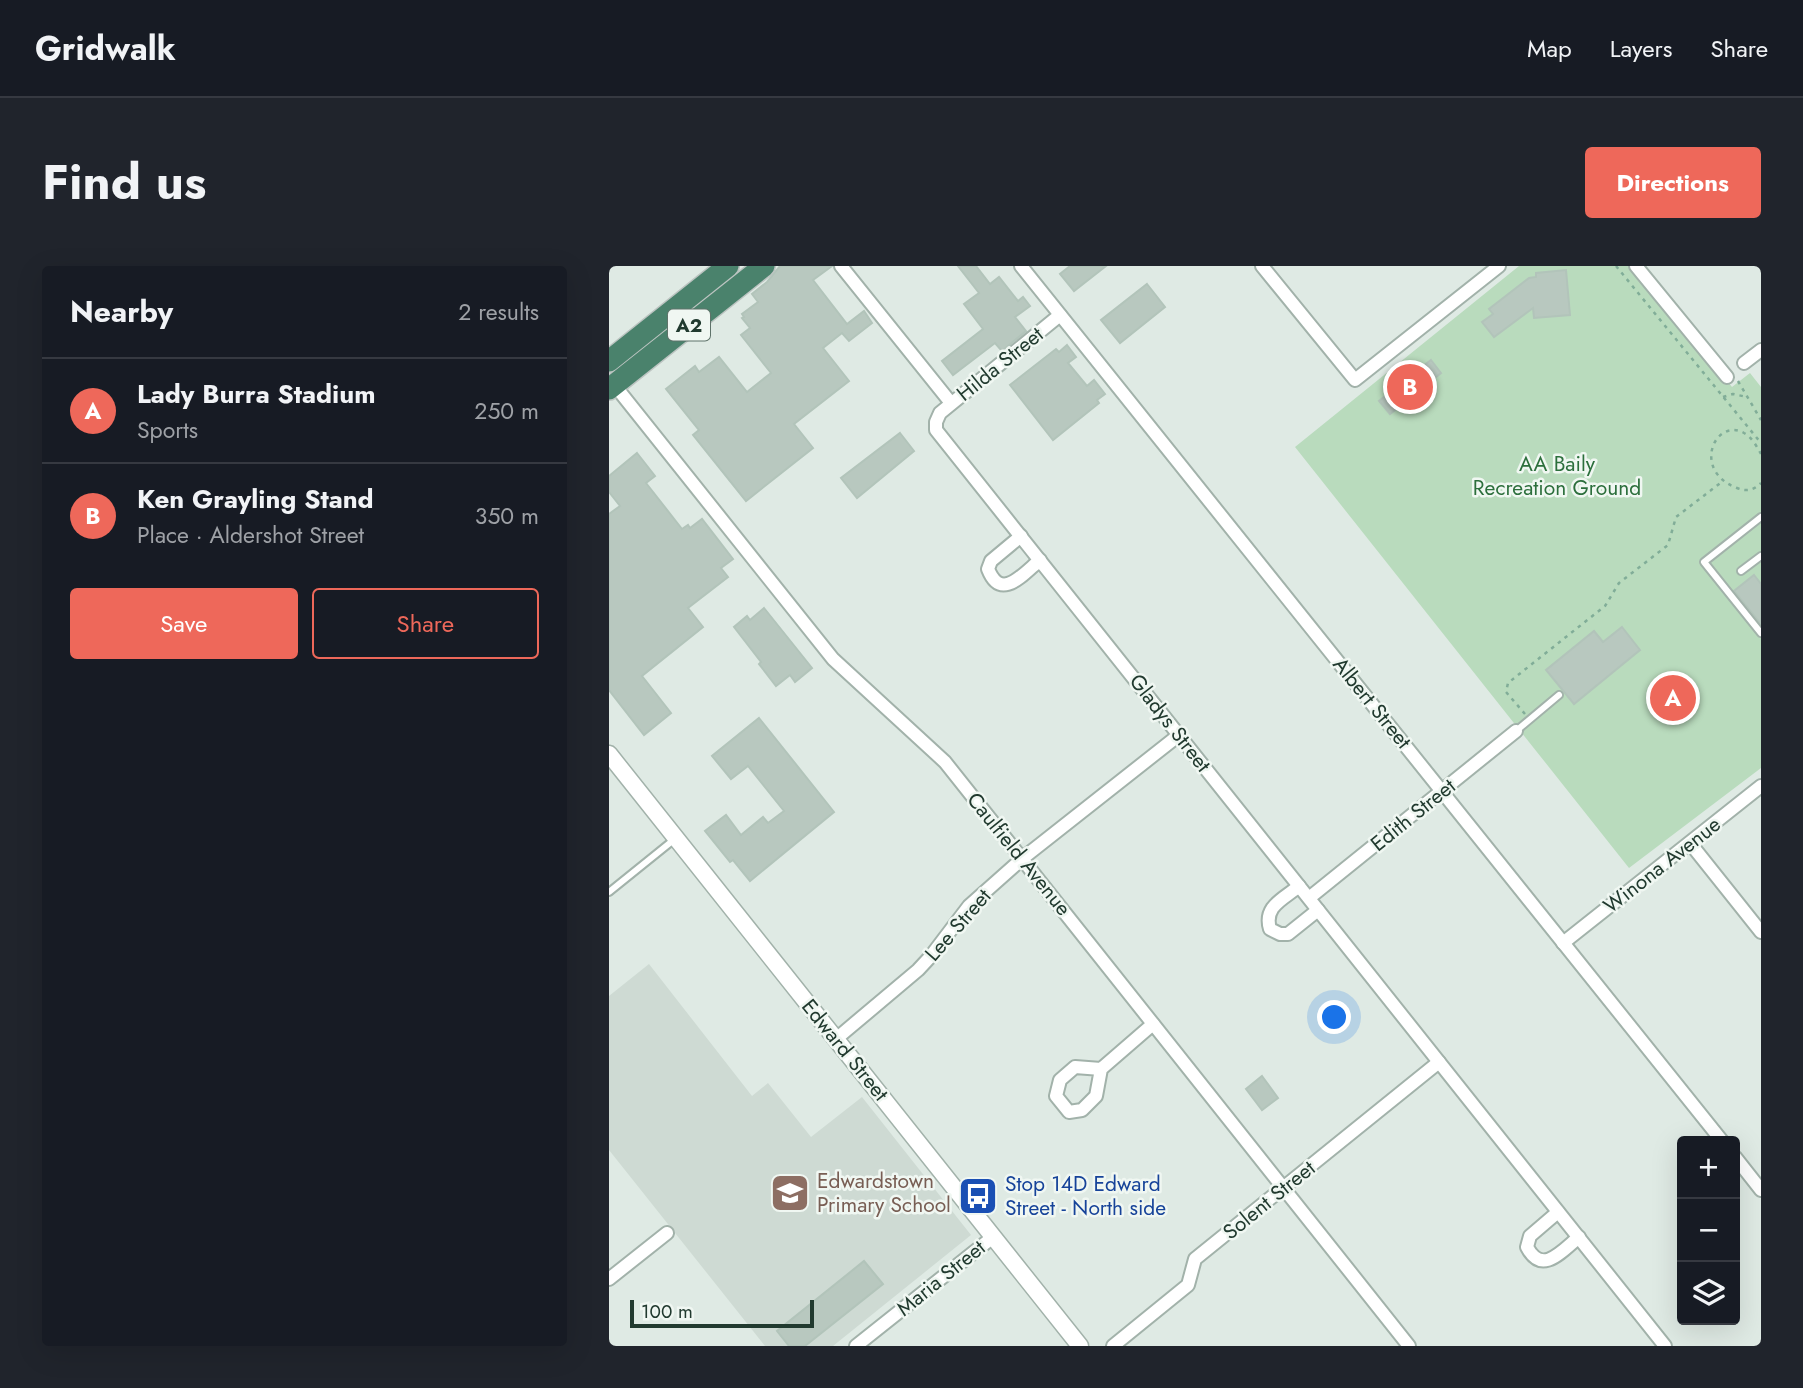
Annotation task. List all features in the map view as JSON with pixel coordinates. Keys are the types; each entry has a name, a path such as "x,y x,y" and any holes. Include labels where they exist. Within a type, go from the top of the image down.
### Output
{"highway":[{"name":"A2","path":"609,361 728,266"},
{"name":"A2","path":"611,384 764,266"}],"street":[{"path":"841,266 951,403"},
{"name":"Albert Street","path":"1021,266 1718,1136"},
{"path":"1262,266 1355,380 1499,266"},
{"path":"1636,266 1732,378"},
{"name":"Hilda Street","path":"940,413 1060,316"},
{"path":"1744,363 1761,350"},
{"name":"Caulfield Avenue","path":"611,384 833,660 945,762 1409,1346"},
{"name":"Gladys Street","path":"940,413 936,430 1665,1346"},
{"path":"1021,536 991,561 988,569 993,580 1001,585 1009,585 1040,560"},
{"name":"Edith Street","path":"1309,898 1516,730"},
{"name":"Lee Street","path":"836,1039 918,970 969,906 1023,858 1179,735"},
{"name":"Edward Street","path":"609,754 1080,1346"},
{"name":"Winona Avenue","path":"1563,943 1761,786"},
{"path":"1690,843 1761,932"},
{"path":"1299,886 1269,910 1267,919 1271,929 1287,934 1318,910"},
{"path":"1101,1069 1153,1024"},
{"name":"Solent Street","path":"1113,1346 1188,1285 1195,1259 1439,1062"},
{"path":"1740,1163 1761,1190"},
{"path":"1558,1212 1530,1236 1527,1247 1533,1257 1543,1261 1551,1260 1579,1237"},
{"path":"609,1279 667,1233"},
{"name":"Maria Street","path":"856,1346 993,1237"}],"lane":[{"path":"1761,517 1704,562 1761,632"},
{"path":"1741,571 1761,556"},
{"path":"1516,730 1559,695"},
{"path":"609,892 676,838"}],"path":[{"path":"1616,266 1761,443"},
{"path":"1732,378 1748,397 1761,420"},
{"path":"1723,397 1733,394 1748,397"},
{"path":"1744,433 1748,428"},
{"path":"1761,454 1754,442 1744,433 1732,431 1715,441 1710,452 1712,467 1723,481 1747,491 1761,483"},
{"path":"1516,704 1506,692 1507,683 1605,606 1619,583 1668,545 1676,517 1723,481"}],"shaded area":[{"name":"Edwardstown Primary School","path":"649,964 752,1096 768,1083 811,1137 862,1097 971,1235 833,1346 765,1346 609,1150 609,996"}],"green space":[{"name":"AA Baily Recreation Ground","path":"1519,266 1634,266 1732,387 1750,373 1761,387 1761,768 1629,868 1295,447"}],"building":[{"path":"780,266 832,266 813,280 847,324 864,311 872,323 849,341 842,333 823,348 849,381 794,424 813,448 746,501 693,435 699,430 666,389 695,366 699,372 719,357 747,392 771,373 741,335 750,328 742,314 758,302 752,294 767,282"},
{"path":"958,266 976,266 990,284 999,277 1018,301 1023,297 1030,306 1015,317 1026,331 1002,351 995,343 953,375 942,361 983,329 964,304 979,293"},
{"path":"1070,266 1106,266 1074,291 1060,274"},
{"path":"1566,270 1570,315 1534,318 1533,308 1494,337 1482,322 1493,314 1489,309 1529,278 1536,277 1536,273"},
{"path":"1147,284 1165,307 1120,343 1101,320"},
{"path":"1067,345 1076,357 1068,363 1087,386 1094,380 1105,394 1097,400 1099,403 1053,440 1010,385 1056,349 1059,352"},
{"path":"1431,360 1441,373 1390,414 1379,401"},
{"path":"900,433 914,451 857,498 841,478"},
{"path":"637,453 655,476 646,483 682,529 688,525 690,528 702,519 733,559 721,568 728,577 688,608 703,627 642,676 671,713 644,735 609,690 609,514 620,506 609,492 609,476"},
{"path":"1754,575 1761,584 1761,624 1734,591"},
{"path":"764,608 812,668 795,682 790,675 776,686 734,627 747,616 750,620"},
{"path":"1622,627 1640,650 1574,704 1546,670 1594,631 1603,642"},
{"path":"759,718 834,812 750,881 733,860 730,862 705,831 726,815 741,835 763,817 768,823 784,811 748,766 731,779 712,756"},
{"path":"1262,1076 1278,1098 1262,1110 1246,1089"},
{"path":"864,1261 883,1284 805,1346 789,1346 777,1331"}],"place":[{"name":"Ken Grayling Stand","path":"1410,387"},
{"name":"Lady Burra Stadium","path":"1673,698"},
{"name":"Edwardstown Primary School","path":"790,1193"},
{"name":"Stop 14D Edward Street - North side","path":"978,1196"}]}
